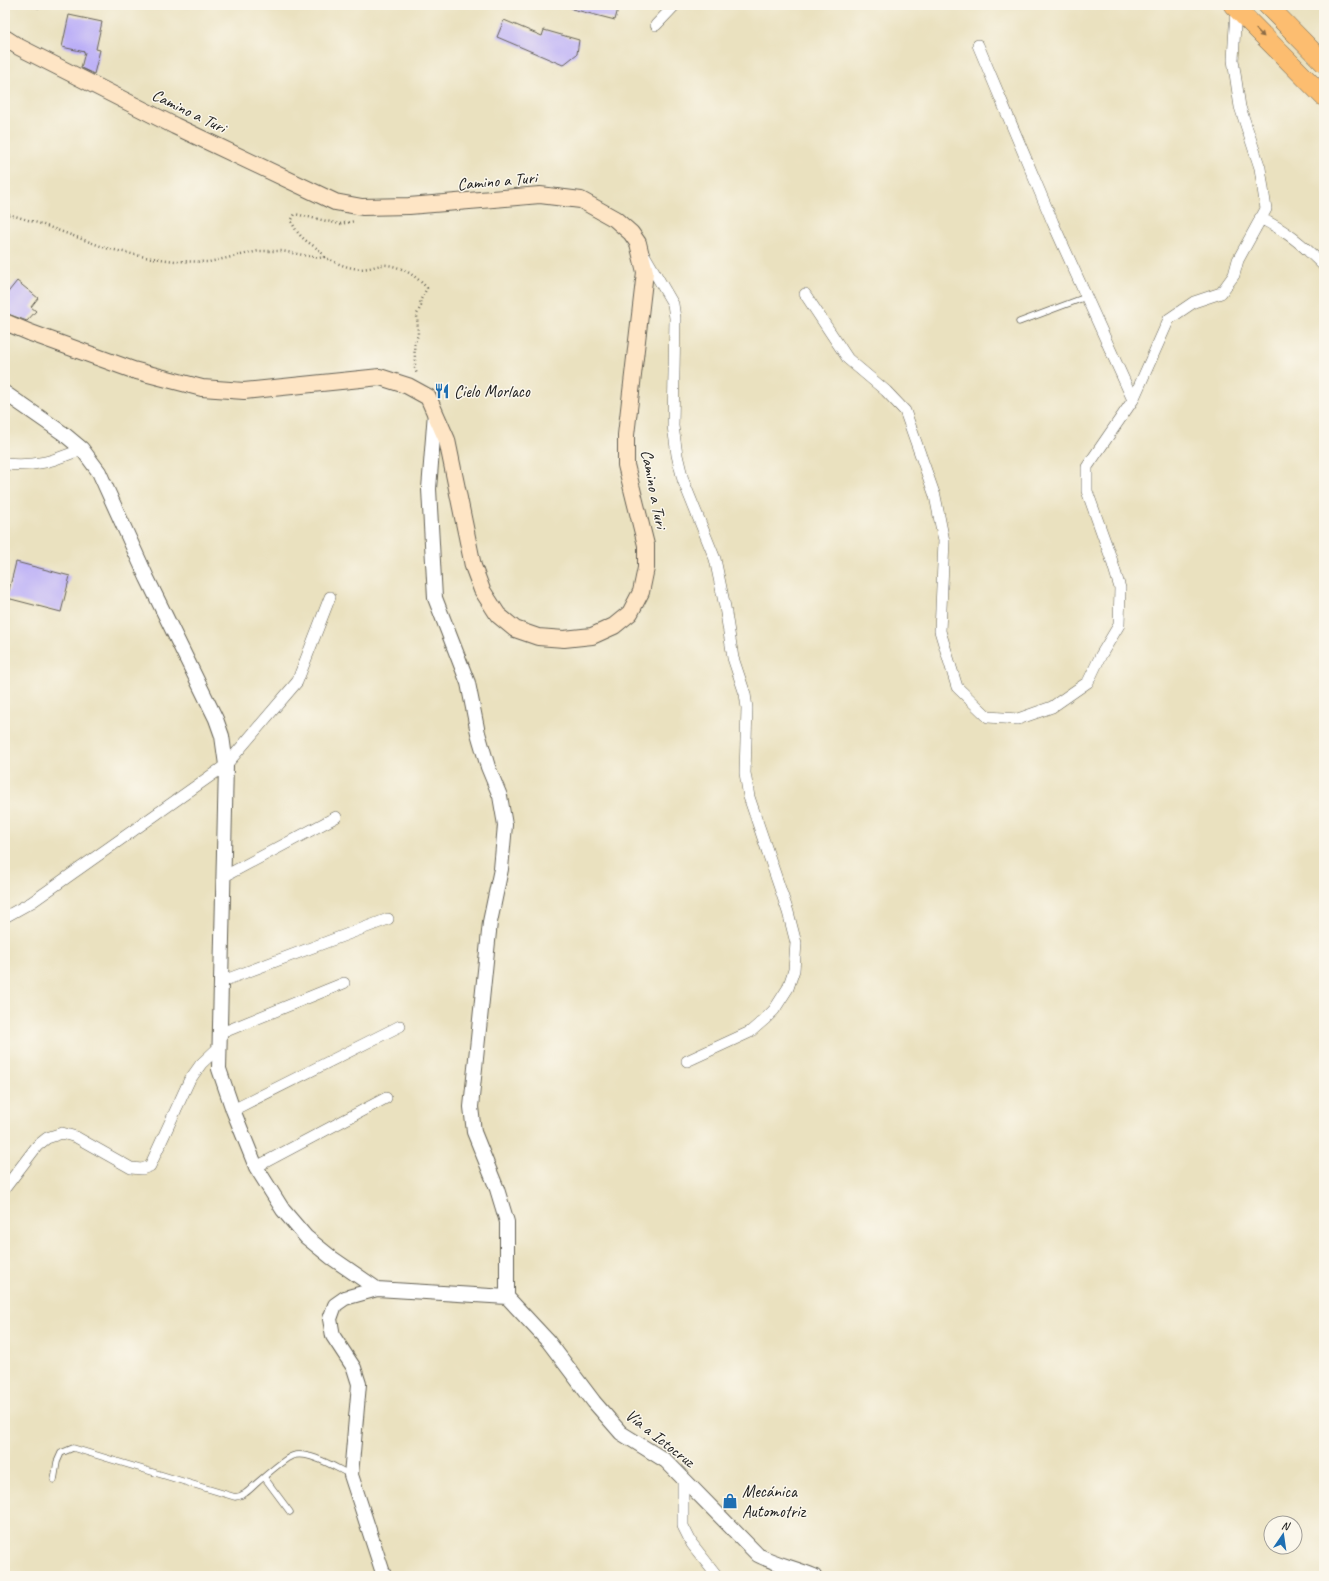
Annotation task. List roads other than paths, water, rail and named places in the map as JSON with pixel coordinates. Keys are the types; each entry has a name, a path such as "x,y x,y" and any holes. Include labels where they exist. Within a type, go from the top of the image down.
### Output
{"highway":[{"path":"1267,5 1324,63"},
{"path":"1234,7 1324,97"}],"main road":[{"name":"Camino a Turi","path":"5,38 19,47 175,126 335,202 362,207 409,206 540,195 559,196 581,200 615,219 631,233 638,243 645,272 626,435 626,465 646,545 646,568 641,592 630,613 614,626 592,636 564,640 538,637 515,629 498,615 482,590 473,566 448,440 428,397 408,386 380,377 244,391 202,388 133,370 5,322"}],"street":[{"path":"656,25 675,5"},
{"path":"805,294 848,359 886,391 905,411 935,496 944,541 940,631 957,687 988,717 1018,719 1052,707 1088,682 1101,655 1119,625 1120,588 1112,558 1087,491 1087,467 1133,400 1169,319 1194,302 1221,293 1234,275 1238,260 1266,209 1260,168 1240,107 1233,60 1234,7"},
{"path":"978,45 1053,223 1133,400"},
{"path":"1260,218 1279,228 1301,243 1324,266"},
{"path":"638,243 673,304 675,318 673,426 677,455 683,480 715,559 725,607 733,658 745,694 747,708 745,774 749,797 788,912 796,943 794,970 788,988 774,1010 766,1019 750,1032 687,1061"},
{"path":"5,393 64,434 82,449 99,472 147,578 216,719 222,736 226,765 219,1069 233,1110 256,1166 283,1210 306,1236 332,1258 377,1289"},
{"path":"384,1576 351,1475 359,1384 354,1368 333,1336 330,1319 335,1305 345,1298 377,1289 507,1297 506,1222 497,1189 474,1132 471,1107 490,922 501,870 505,825 500,796 488,766 478,733 468,683 435,598 429,489 435,412"},
{"path":"5,464 23,466 51,462 82,449"},
{"path":"5,917 32,902 226,765 297,682 330,597"},
{"path":"223,877 336,817"},
{"path":"220,982 388,919"},
{"path":"5,1188 37,1146 47,1138 62,1133 76,1137 131,1168 142,1169 150,1166 189,1081 219,1041 344,983"},
{"path":"233,1110 400,1026"},
{"path":"256,1166 386,1098"},
{"name":"Vía a Ictocruz","path":"507,1297 548,1341 580,1381 594,1402 620,1433 666,1461 758,1555 767,1560 814,1576"},
{"path":"683,1478 683,1526 692,1544 718,1576"}],"lane":[{"path":"1019,322 1086,297"},
{"path":"54,1480 57,1462 61,1453 72,1448 235,1497 242,1496 291,1456 299,1454 311,1457 351,1475"},
{"path":"264,1477 290,1512"}],"place":[{"name":"Cielo Morlaco","path":"442,391"},
{"name":"Mecánica Automotriz","path":"730,1501"}]}
